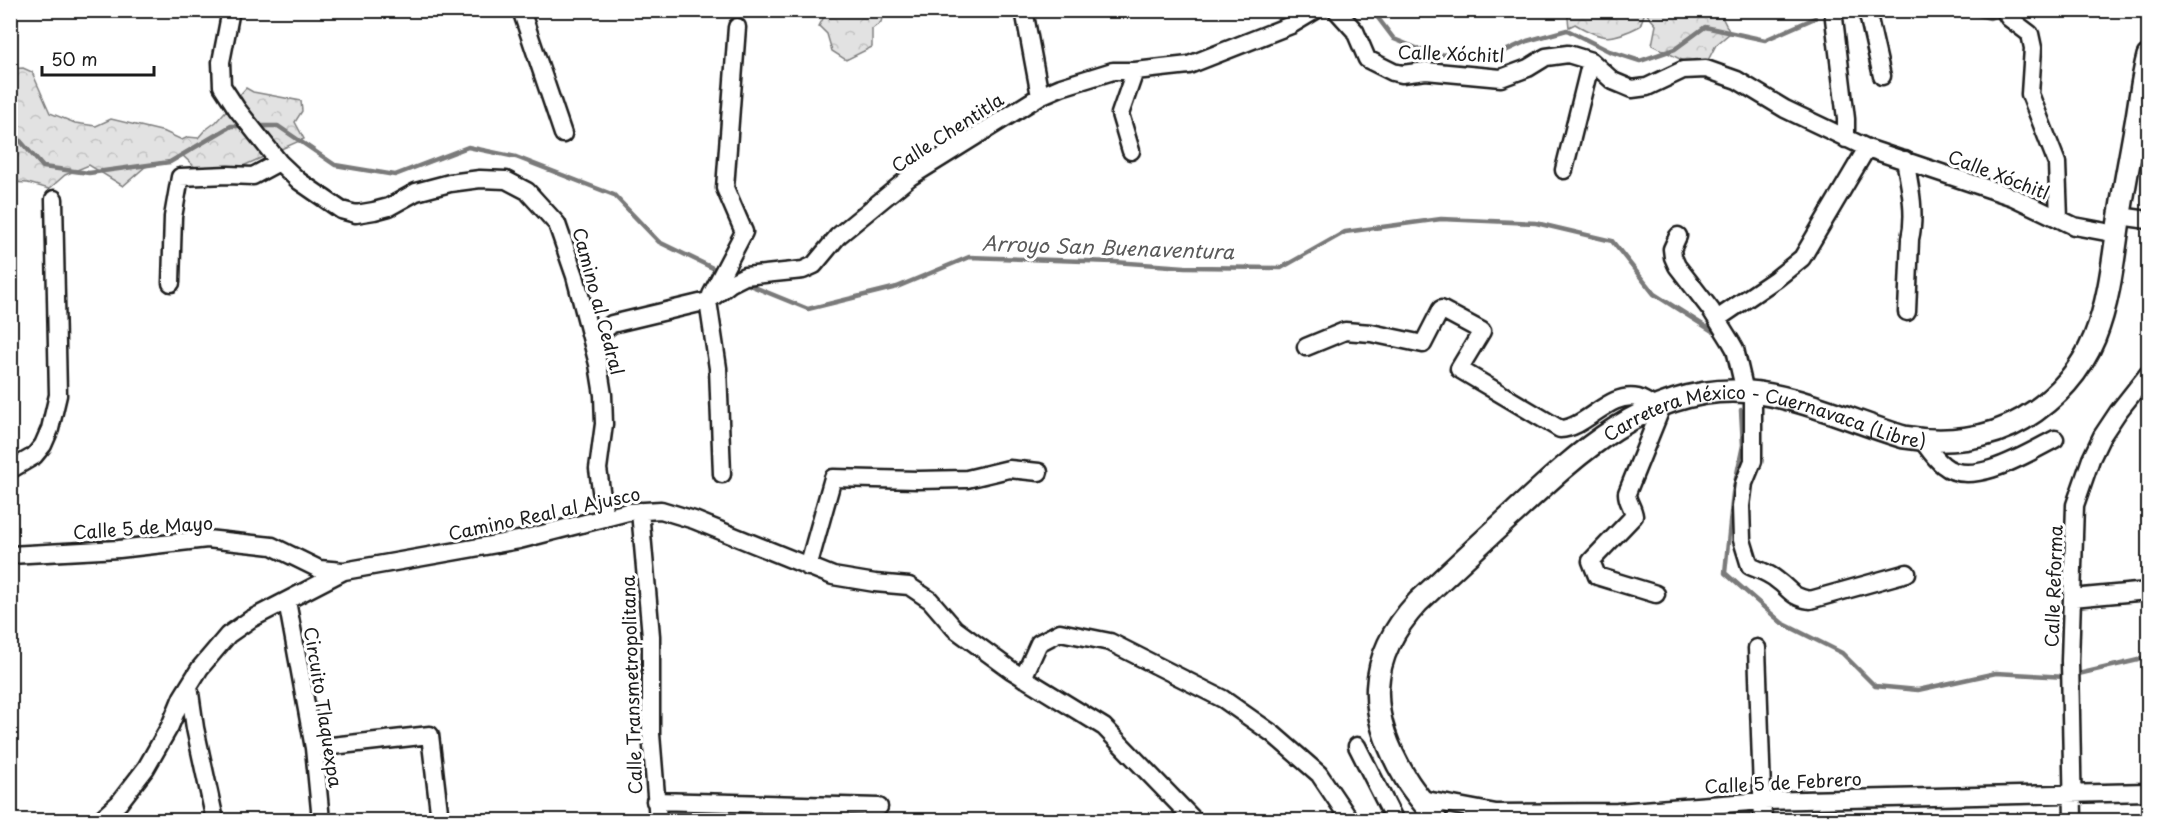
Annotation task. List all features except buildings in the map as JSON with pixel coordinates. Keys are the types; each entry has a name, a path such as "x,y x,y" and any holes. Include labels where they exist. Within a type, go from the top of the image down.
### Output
{"main road":[{"name":"Carretera México - Cuernavaca (Libre)","path":"1436,820 1408,781 1388,745 1378,708 1377,689 1380,671 1392,634 1418,602 1585,450 1608,432 1659,406 1702,394 1734,391 1777,397 1870,427 1922,440 1954,440 1997,431 2012,425 2030,415 2057,393 2082,363 2103,318 2148,56"}],"street":[{"name":"Camino al Cedral","path":"231,10 220,72 222,86 237,109 279,162 299,181 341,210 356,214 389,207 416,192 450,183 480,179 506,180 527,191 557,224 575,276 592,340 603,395 604,424 598,469 605,518"},
{"path":"521,10 563,134"},
{"path":"1024,10 1040,96"},
{"name":"Calle Chentitla","path":"732,279 803,270 814,265 838,236 910,177 1040,96 1113,71 1135,72 1189,65 1291,25 1316,10"},
{"name":"Calle Xóchitl","path":"1336,10 1355,32 1367,59 1394,72 1402,74 1426,71 1501,78 1528,68 1546,57 1568,54 1591,61 1613,81 1632,89 1647,87 1683,70 1706,69 1737,80 1785,109 1867,148 2013,197 2074,226 2119,225"},
{"path":"1833,10 1846,120 1846,139"},
{"path":"1867,10 1882,76"},
{"path":"2007,14 2027,31 2033,48 2030,89 2032,100 2057,163 2059,219"},
{"path":"592,340 612,324 708,301 732,279 728,263 744,232 725,188 737,27"},
{"path":"1564,170 1591,61"},
{"path":"1131,151 1120,114 1135,72"},
{"path":"1717,319 1776,279 1802,258 1867,148"},
{"path":"1905,160 1912,218 1907,312"},
{"path":"171,283 173,217 180,177 253,176 279,162"},
{"path":"10,470 34,456 43,445 50,429 57,395 54,199"},
{"path":"2119,225 2148,220"},
{"path":"1678,236 1672,249 1672,257 1717,319 1735,350 1749,393 1753,461 1744,483 1741,506 1742,540 1750,566 1773,576 1800,599 1810,600 1907,573"},
{"path":"708,301 718,368 722,474"},
{"path":"1306,347 1345,331 1371,333 1423,344 1441,309 1482,331 1459,369 1560,429 1569,428 1613,402 1623,399 1637,398 1659,406 1627,493 1627,500 1633,509 1634,516 1591,561 1597,576 1656,594"},
{"name":"Calle Reforma","path":"2073,820 2070,661 2075,506 2091,459 2102,436 2148,374"},
{"path":"1922,440 1943,466 1967,475 2011,462 2055,439"},
{"path":"808,567 833,478 967,479 1008,469 1039,472"},
{"name":"Camino Real al Ajusco","path":"100,820 119,803 146,768 200,668 228,635 251,620 344,571 519,540 605,518 661,510 694,520 834,576 875,584 909,586 930,600 955,629 1023,678 1104,727 1194,820"},
{"name":"Calle Transmetropolitana","path":"640,512 651,636 651,734 657,820"},
{"name":"Calle 5 de Mayo","path":"10,555 119,549 207,539 272,546 319,569 344,571"},
{"path":"2072,598 2148,591"},
{"name":"Circuito Tlaquexpa","path":"287,601 314,748 321,820"},
{"path":"1023,678 1039,643 1060,632 1110,642 1223,699 1273,734 1319,774 1350,820"},
{"path":"1756,648 1763,820"},
{"path":"189,686 195,728 215,820"},
{"path":"314,748 430,735 440,820"},
{"path":"1357,746 1393,820"},
{"name":"Calle 5 de Febrero","path":"1421,800 1496,813 1617,812 1763,801 2148,792"},
{"path":"655,801 879,807"}],"green space":[{"path":"827,10 893,11 882,18 881,22 872,29 872,47 846,60 832,51 827,34 819,26"},
{"path":"1567,10 1701,10 1705,13 1720,13 1730,33 1716,45 1706,64 1697,71 1695,78 1687,72 1690,64 1652,45 1656,25 1645,12 1640,26 1607,37 1592,33 1575,24 1569,27"},
{"path":"23,68 32,72 50,113 75,123 96,126 111,119 165,132 182,140 188,137 198,138 216,122 246,88 253,92 301,101 302,111 295,122 304,139 227,173 197,169 182,155 164,164 160,162 145,167 123,186 89,165 65,175 49,189 28,183 11,182 10,69"}],"waterway":[{"path":"1372,10 1394,39 1431,54 1492,57 1527,41 1567,30 1609,51 1640,61 1675,49 1705,27 1765,40 1815,18"},
{"path":"1961,10 1990,18 2001,13"},
{"name":"Arroyo San Buenaventura","path":"10,129 43,167 89,173 170,162 231,126 246,126"},
{"name":"Arroyo San Buenaventura","path":"257,126 278,126 335,165 395,175 468,147 516,157 614,195 659,242 721,272"},
{"name":"Arroyo San Buenaventura","path":"742,282 808,309 897,287 969,257 1185,267 1281,268 1345,232 1441,219 1536,223 1612,241 1654,294 1714,332"},
{"name":"Arroyo San Buenaventura","path":"1741,410 1743,445 1733,493 1725,573 1782,623 1842,653 1875,686 1918,690 1996,673 2066,677"},
{"name":"Arroyo San Buenaventura","path":"2074,675 2138,660 2148,655"}]}
